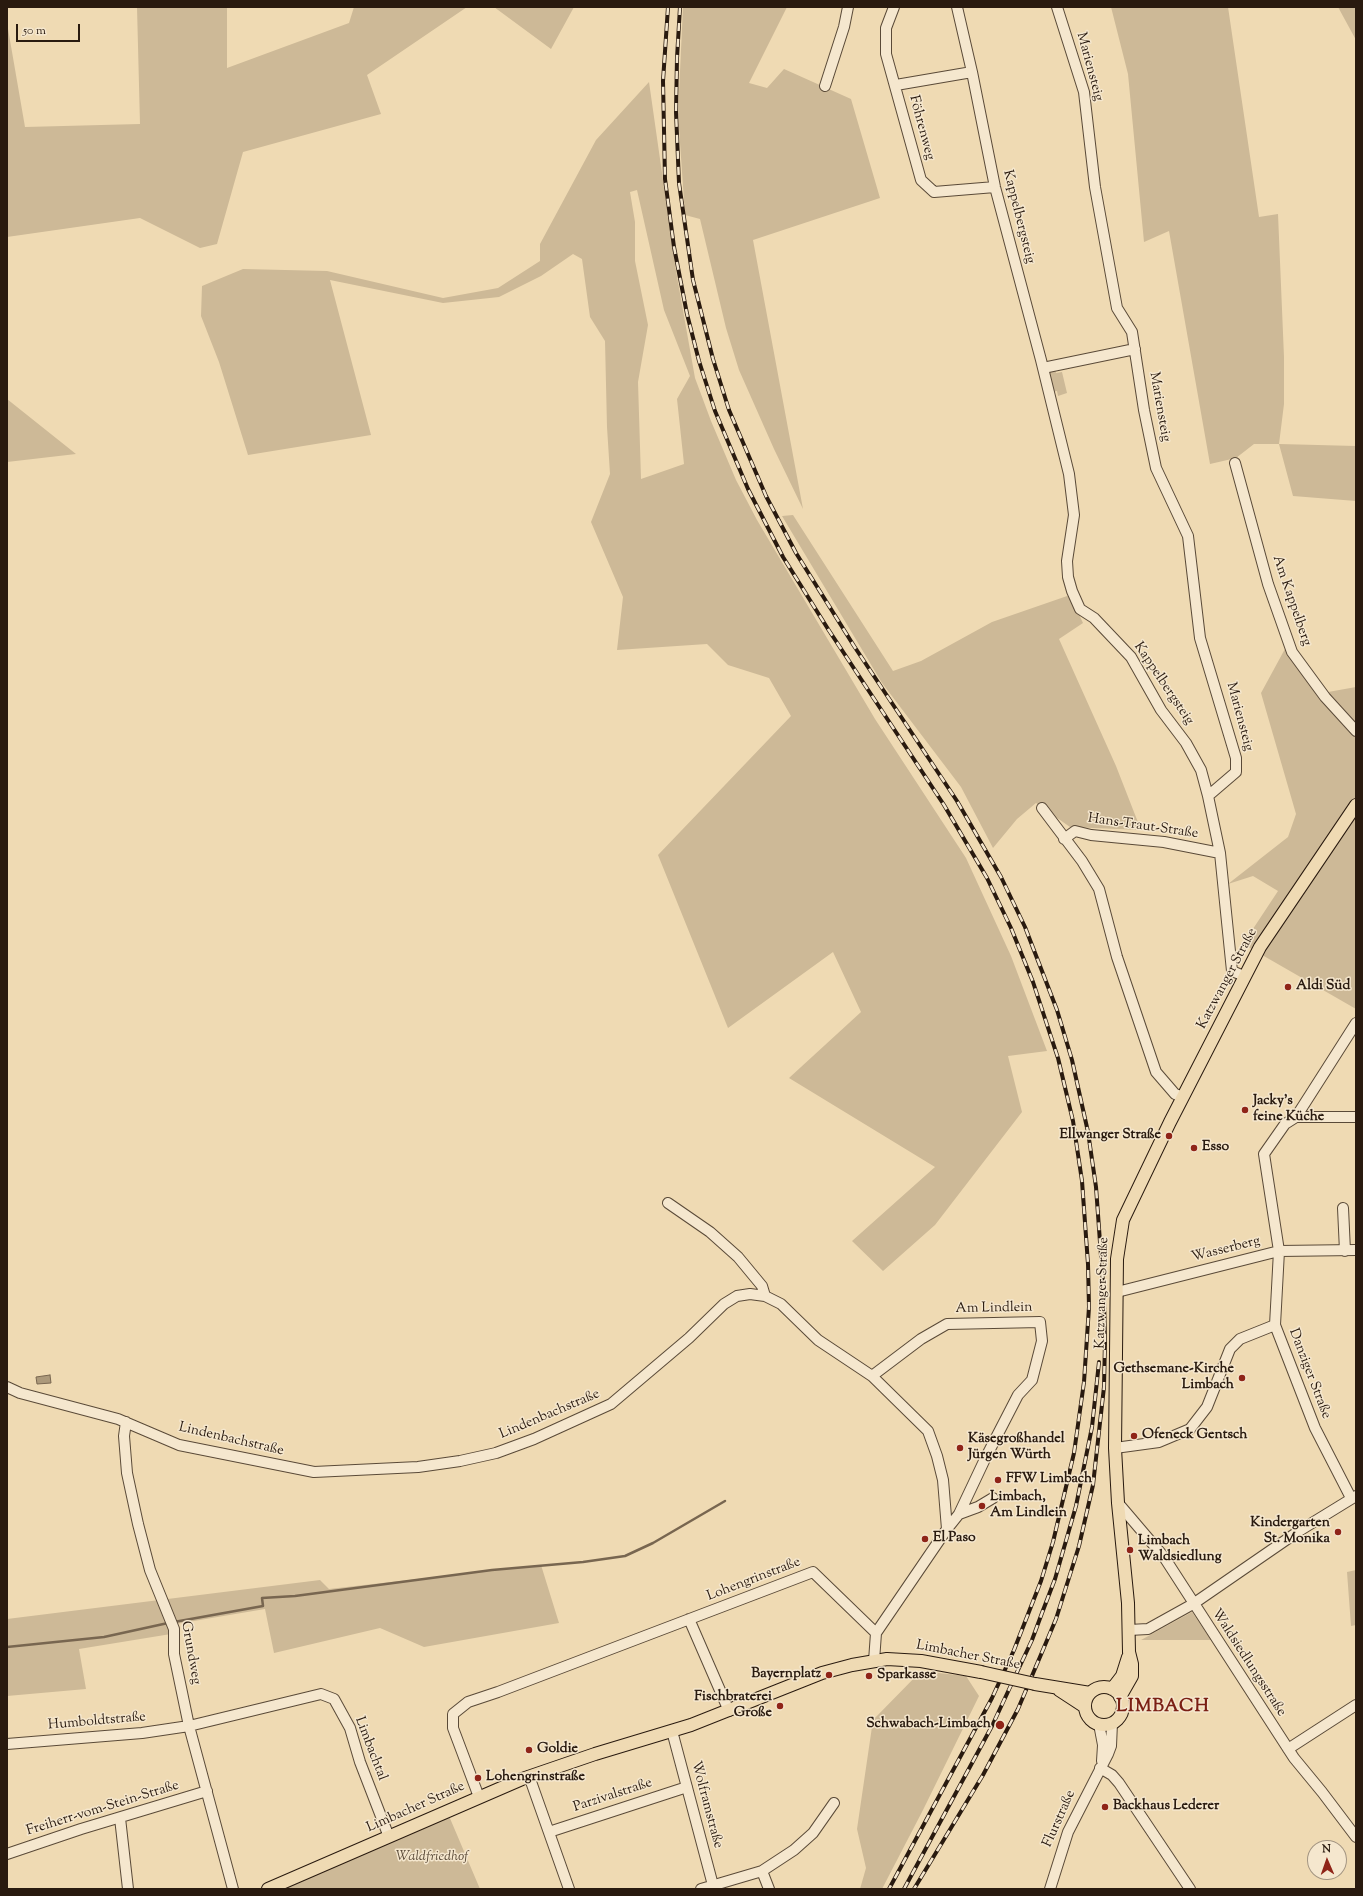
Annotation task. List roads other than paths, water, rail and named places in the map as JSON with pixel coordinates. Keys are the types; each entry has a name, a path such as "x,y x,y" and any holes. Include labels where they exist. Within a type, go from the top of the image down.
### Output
{"main road":[{"name":"Katzwanger Straße","path":"1116,1693 1132,1676 1132,1664 1129,1652 1129,1630 1118,1503 1115,1448 1117,1259 1123,1220 1183,1097 1260,947 1356,805"},
{"name":"Limbacher Straße","path":"268,1889 529,1776 672,1731 729,1711 822,1673 887,1659 921,1661 1035,1684 1090,1693"},
{"path":"1104,1687 1116,1693 1122,1711 1118,1718 1112,1722 1099,1724 1092,1720 1087,1714 1085,1707 1086,1700 1090,1693 1096,1688 1104,1687"},
{"name":"Limbacher Straße","path":"1057,1688 1085,1707"}],"street":[{"path":"825,86 844,27 848,7"},
{"name":"Föhrenweg","path":"894,7 886,28 886,54 896,85 921,180 934,192 995,187"},
{"name":"Kappelbergsteig","path":"957,7 972,72 995,187 1043,368 1069,474 1074,515 1067,561 1068,577 1072,592 1080,609 1094,618 1131,657 1161,710 1186,743 1201,770 1220,853 1229,958 1232,971 1244,976"},
{"name":"Mariensteig","path":"1058,7 1084,92 1095,187 1117,308 1132,332 1144,410 1156,468 1188,536 1200,638 1236,758 1236,772 1208,796"},
{"path":"896,85 972,72"},
{"path":"1043,368 1135,349"},
{"name":"Am Kappelberg","path":"1236,463 1268,584 1292,652 1324,697 1356,730"},
{"path":"1042,808 1082,862 1099,889 1117,957 1156,1072 1175,1094 1183,1097"},
{"name":"Hans-Traut-Straße","path":"1064,839 1076,831 1091,835 1164,842 1220,853"},
{"name":"Danziger Straße","path":"1353,1497 1315,1428 1275,1325 1279,1251 1264,1154 1285,1124 1296,1117 1356,1024"},
{"path":"1296,1117 1356,1117"},
{"path":"668,1203 710,1232 738,1257 762,1286 765,1296"},
{"path":"1343,1208 1345,1251"},
{"name":"Wasserberg","path":"1117,1292 1279,1251 1356,1250"},
{"name":"Lindenbachstraße","path":"7,1387 20,1393 126,1422 179,1444 314,1472 418,1467 460,1461 496,1453 534,1439 611,1404 689,1338 724,1304 737,1296 750,1294 765,1296 781,1304 818,1340 872,1376 928,1431 937,1456 943,1480 947,1529"},
{"name":"Am Lindlein","path":"872,1376 921,1339 947,1324 1040,1322 1042,1341 1032,1380 1018,1395 959,1514"},
{"path":"1115,1448 1159,1442 1190,1429 1207,1407 1230,1349 1240,1338 1275,1325"},
{"name":"Grundweg","path":"126,1422 124,1436 129,1485 150,1570 174,1629 174,1654 189,1726 233,1889"},
{"path":"1129,1630 1148,1629 1193,1604 1299,1531 1353,1497"},
{"path":"874,1661 876,1633 947,1529 959,1514 978,1507 993,1498"},
{"name":"Waldsiedlungsstraße","path":"1118,1503 1164,1557 1288,1749 1356,1837"},
{"name":"Lohengrinstraße","path":"479,1797 453,1728 453,1714 468,1702 813,1572 876,1633"},
{"path":"689,1619 729,1711"},
{"name":"Limbachtal","path":"189,1726 321,1694 334,1699 350,1728 360,1762 390,1837"},
{"path":"1288,1749 1356,1705"},
{"name":"Flurstraße","path":"1050,1889 1068,1832 1111,1746 1112,1722"},
{"name":"Flurstraße","path":"1099,1724 1103,1745 1101,1765"},
{"name":"Humboldtstraße","path":"7,1744 142,1734 189,1726"},
{"name":"Wolframstraße","path":"672,1731 714,1887"},
{"path":"1101,1765 1119,1783 1190,1889"},
{"path":"529,1776 569,1889"},
{"name":"Parzivalstraße","path":"549,1832 687,1786"},
{"name":"Freiherr-vom-Stein-Straße","path":"7,1854 207,1791"},
{"path":"701,1889 714,1887 762,1871 794,1850 813,1833 834,1803"},
{"path":"120,1818 128,1889"},
{"path":"762,1871 769,1889"}],"waterway":[{"path":"174,1622 263,1606 262,1598 295,1596 492,1570 583,1562 625,1556 653,1543 725,1501"},
{"path":"7,1647 104,1637 168,1623"}],"railway":[{"path":"668,7 663,81 665,179 674,247 687,314 699,361 715,411 748,489 783,557 828,629 944,805 987,878 1011,928 1033,982 1058,1058 1073,1121 1082,1181 1088,1264 1089,1307 1084,1382 1074,1453 1053,1542 1041,1581 1014,1650 992,1698 889,1889"},
{"path":"680,7 676,112 679,183 693,280 713,359 729,410 766,496 796,553 854,646 957,801 1001,877 1025,927 1057,1010 1072,1060 1088,1132 1096,1187 1104,1297 1104,1387 1093,1485 1079,1546 1056,1619 1018,1709 983,1775 914,1889"},
{"path":"904,1889 992,1726 1032,1640 1055,1579 1076,1506 1092,1427 1099,1362"}],"place":[{"name":"Aldi Süd","path":"1288,987"},
{"name":"Jacky's feine Küche","path":"1245,1110"},
{"name":"Ellwanger Straße","path":"1169,1136"},
{"name":"Esso","path":"1194,1148"},
{"name":"Gethsemane-Kirche Limbach","path":"1242,1378"},
{"name":"Ofeneck Gentsch","path":"1134,1436"},
{"name":"Käsegroßhandel Jürgen Würth","path":"960,1448"},
{"name":"FFW Limbach","path":"998,1480"},
{"name":"Limbach, Am Lindlein","path":"982,1506"},
{"name":"Kindergarten St. Monika","path":"1338,1532"},
{"name":"El Paso","path":"925,1539"},
{"name":"Limbach Waldsiedlung","path":"1130,1550"},
{"name":"Bayernplatz","path":"829,1675"},
{"name":"Sparkasse","path":"869,1676"},
{"name":"Fischbraterei Große","path":"780,1706"},
{"name":"Schwabach-Limbach","path":"1000,1725"},
{"name":"Goldie","path":"529,1750"},
{"name":"Lohengrinstraße","path":"478,1778"},
{"name":"Backhaus Lederer","path":"1105,1807"}],"district":[{"name":"LIMBACH","path":"1163,1708"}],"park label":[{"name":"Waldfriedhof","path":"432,1858"}]}
